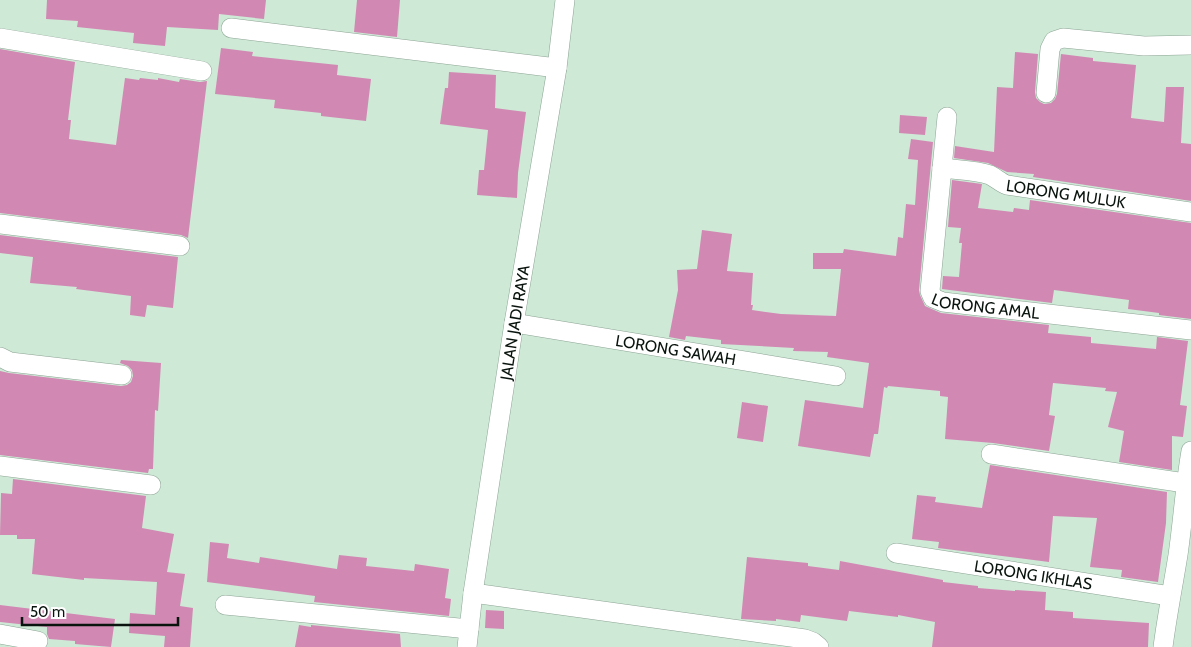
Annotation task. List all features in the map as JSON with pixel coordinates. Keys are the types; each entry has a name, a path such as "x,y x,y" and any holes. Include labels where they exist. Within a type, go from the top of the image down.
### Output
{"street":[{"name":"JALAN JADI RAYA","path":"468,638 514,323 557,68 565,0"},
{"path":"231,28 557,68"},
{"path":"0,38 202,71"},
{"path":"1046,93 1050,49 1054,41 1063,38 1144,46 1191,46"},
{"name":"LORONG AMAL","path":"948,117 930,291 933,298 943,302 1191,330"},
{"name":"LORONG MULUK","path":"942,168 983,173 1007,185 1191,212"},
{"path":"0,224 180,246"},
{"name":"LORONG SAWAH","path":"514,323 836,376"},
{"path":"0,357 10,362 122,375"},
{"path":"1163,647 1170,596 1184,556 1185,483 1191,451"},
{"path":"992,454 1185,483"},
{"path":"0,466 151,485"},
{"name":"LORONG IKHLAS","path":"896,553 1170,596"},
{"path":"474,594 812,643"},
{"path":"226,605 468,638"},
{"path":"0,634 38,641"}],"building":[{"path":"47,0 266,0 264,19 219,14 218,30 167,27 165,46 133,43 134,33 77,27 78,21 46,19"},
{"path":"357,0 400,0 397,37 354,32"},
{"path":"221,48 253,52 252,56 338,65 337,75 371,79 366,121 321,116 321,113 274,108 275,100 215,94"},
{"path":"0,49 75,62 68,120 71,120 69,139 116,145 125,78 158,80 158,78 179,82 180,79 200,82 207,81 188,238 181,235 0,213"},
{"path":"1015,52 1038,54 1035,92 1036,98 1044,104 1051,103 1057,94 1061,54 1093,58 1093,61 1136,65 1131,118 1164,122 1166,87 1184,87 1181,143 1191,144 1191,201 1033,177 1034,174 1007,172 988,163 954,158 955,146 994,152 997,87 1013,88"},
{"path":"449,72 496,75 495,108 526,112 518,173 517,198 477,195 479,170 484,170 488,130 440,124 445,88 448,88"},
{"path":"900,115 927,117 925,135 899,133"},
{"path":"911,139 933,142 919,290 925,306 941,313 1049,325 1048,333 1091,337 1091,343 1156,349 1157,337 1188,341 1180,405 1187,406 1183,437 1172,436 1172,470 1119,462 1124,431 1108,427 1117,392 1105,391 1106,388 1053,383 1049,415 1055,416 1049,451 993,443 945,439 948,397 940,396 940,391 888,386 887,388 884,387 878,434 874,434 870,457 798,446 805,400 863,408 869,363 827,357 828,352 793,351 794,348 721,344 721,340 686,336 685,340 669,337 678,290 677,270 697,269 702,230 732,234 727,271 753,273 752,310 781,314 836,316 841,269 813,269 813,253 843,253 844,249 896,256 898,237 903,238 906,204 915,205 918,160 908,159"},
{"path":"952,180 982,184 978,208 1013,212 1014,208 1029,210 1030,200 1191,223 1191,319 1128,309 1129,300 1054,290 1052,303 942,289 943,276 959,277 962,243 959,243 961,228 948,227"},
{"path":"0,235 178,257 173,308 147,305 145,317 130,315 131,296 76,289 77,287 30,283 33,257 0,253"},
{"path":"121,360 161,363 158,411 155,410 153,469 149,469 148,473 0,455 0,371 121,386 131,382 133,376 132,370 120,363"},
{"path":"742,402 768,406 763,442 737,438"},
{"path":"990,465 1167,492 1166,523 1158,582 1121,577 1122,570 1090,567 1097,518 1053,516 1049,562 938,548 939,542 912,539 917,495 936,497 935,502 982,508"},
{"path":"13,479 146,496 142,528 174,534 167,572 185,574 180,606 193,608 190,647 164,647 165,636 129,633 130,613 155,615 157,582 84,578 84,580 32,574 35,539 17,539 17,535 0,535 1,493 12,494"},
{"path":"210,542 229,544 227,558 259,563 260,557 337,569 339,555 367,558 366,566 414,571 415,564 449,569 445,598 451,599 449,616 314,602 315,596 207,582"},
{"path":"747,557 808,563 808,566 839,570 840,561 943,580 943,582 978,586 978,588 1046,592 1045,610 1073,612 1073,618 1149,623 1148,647 932,647 935,622 898,615 898,617 849,611 847,621 801,615 800,622 776,619 776,621 741,619"},
{"path":"0,605 115,619 111,647 75,644 75,641 49,639 47,627 0,622"},
{"path":"486,610 504,611 504,629 485,628"},
{"path":"299,625 400,634 401,647 295,647"}]}
